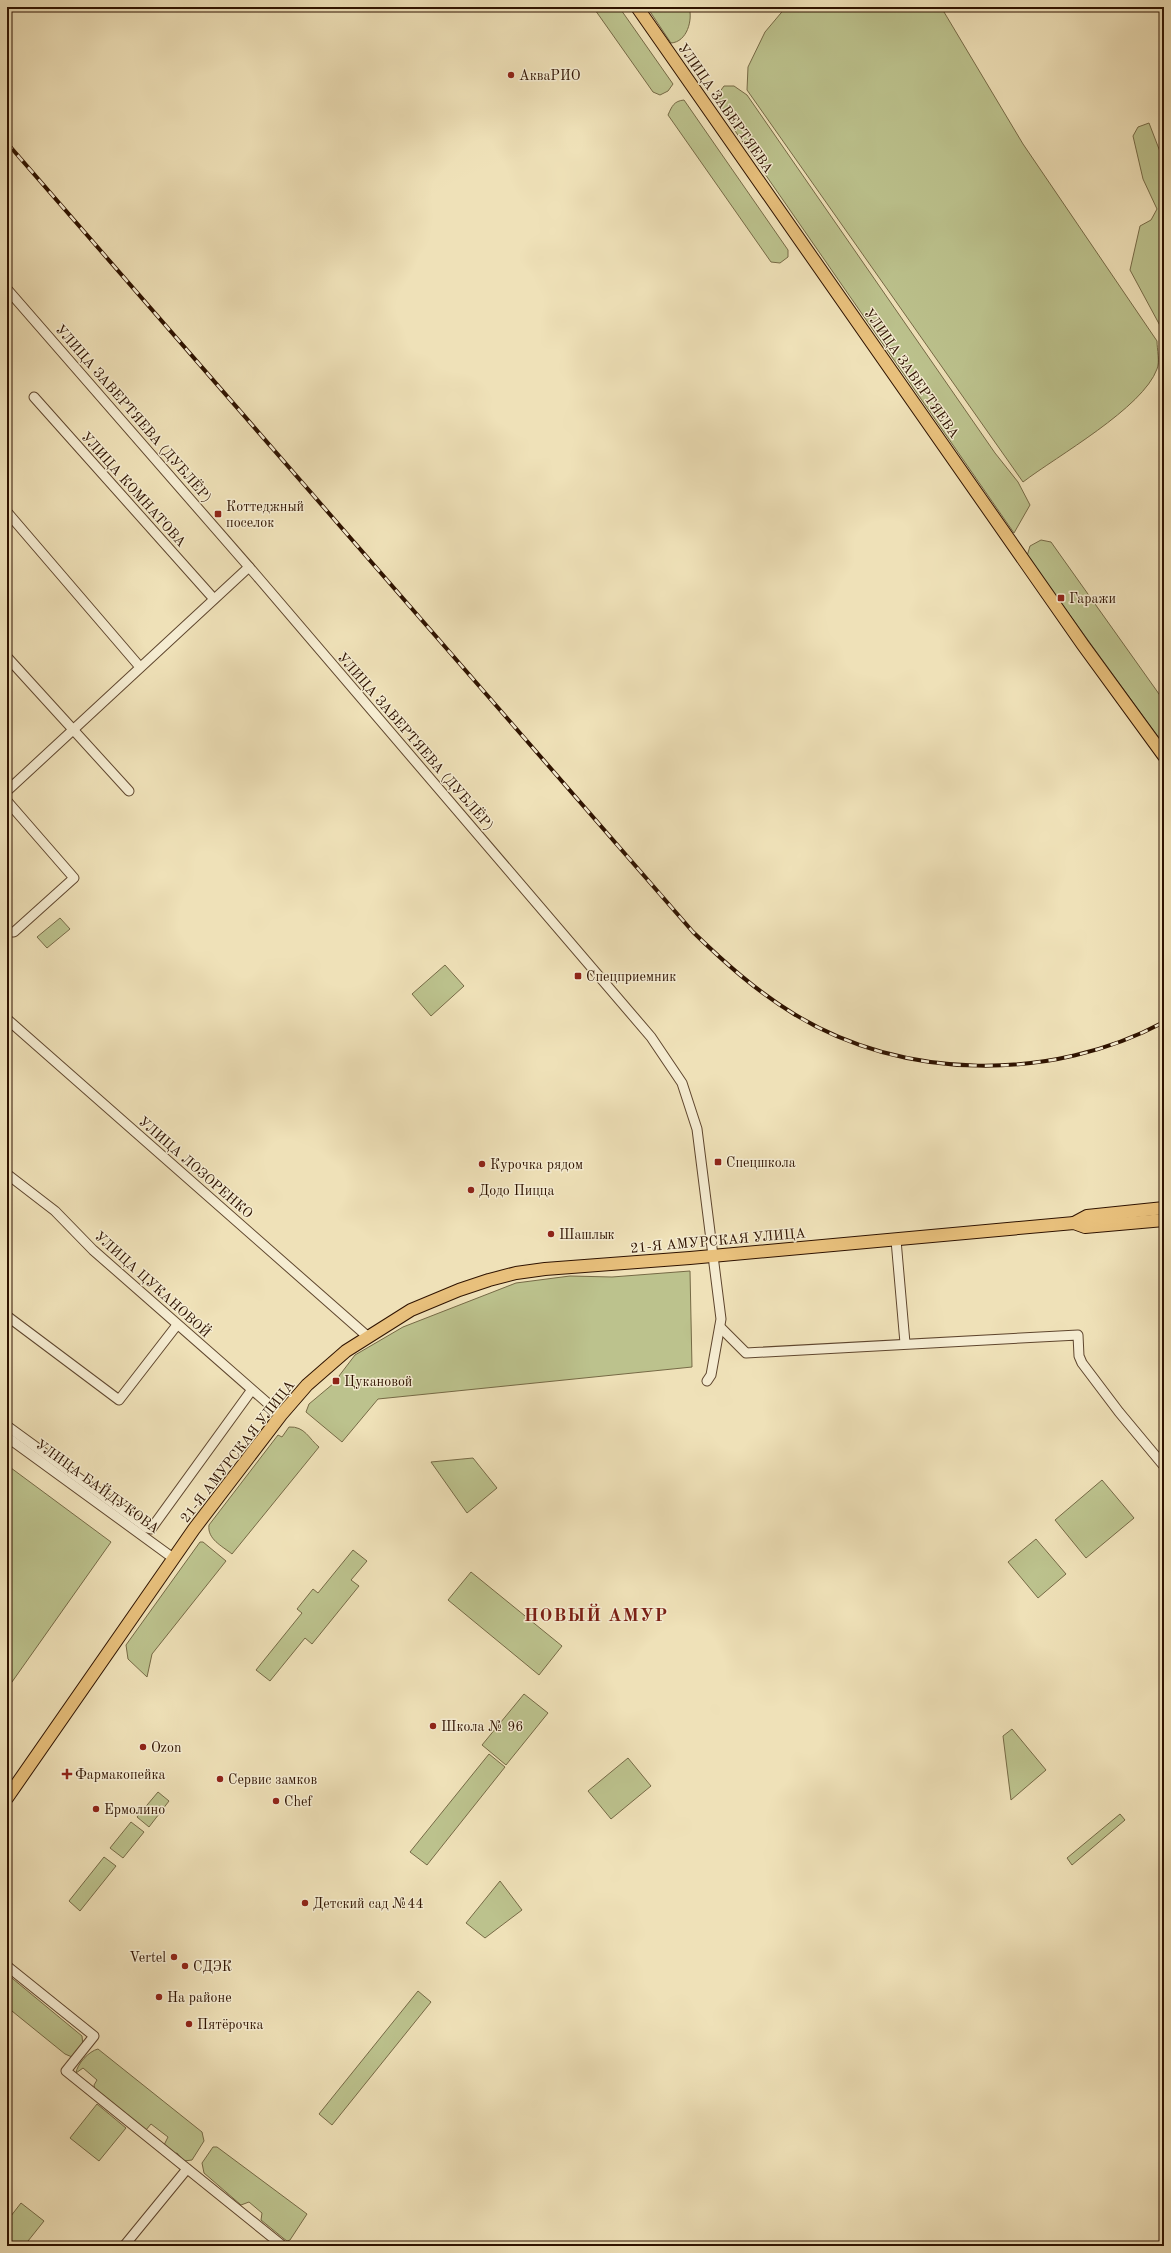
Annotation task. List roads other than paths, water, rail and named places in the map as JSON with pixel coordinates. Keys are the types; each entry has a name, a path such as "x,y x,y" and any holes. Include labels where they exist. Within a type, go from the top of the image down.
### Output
{"main road":[{"name":"УЛИЦА ЗАВЕРТЯЕВА","path":"636,7 1083,645 1164,756"},
{"name":"21-Я АМУРСКАЯ УЛИЦА","path":"7,1798 173,1558 280,1415 327,1366 367,1336 411,1310 459,1290 516,1273 570,1266 712,1256 1074,1223 1087,1216 1164,1208"},
{"name":"21-Я АМУРСКАЯ УЛИЦА","path":"1074,1223 1085,1227 1164,1220"}],"street":[{"name":"УЛИЦА ЗАВЕРТЯЕВА (ДУБЛЁР)","path":"7,289 249,566 646,1031 669,1062 682,1083 697,1129 712,1256 717,1276 720,1328 711,1375 707,1381"},
{"name":"УЛИЦА КОМНАТОВА","path":"34,397 214,599"},
{"path":"7,512 140,667"},
{"path":"7,791 249,566"},
{"path":"7,656 129,791"},
{"path":"7,801 74,878 10,932"},
{"name":"УЛИЦА ЛОЗОРЕНКО","path":"7,1019 367,1336"},
{"name":"УЛИЦА ЦУКАНОВОЙ","path":"7,1174 55,1211 92,1250 280,1415"},
{"path":"896,1240 906,1344"},
{"path":"7,1316 119,1400 177,1325"},
{"path":"720,1328 746,1352 1078,1336 1079,1356 1082,1363 1119,1412 1164,1466"},
{"name":"УЛИЦА БАЙДУКОВА","path":"7,1426 147,1528 151,1529 251,1391"},
{"name":"УЛИЦА БАЙДУКОВА","path":"7,1437 173,1558"},
{"path":"7,1966 94,2036 66,2071 282,2246"},
{"path":"124,2246 187,2169"}],"railway":[{"path":"7,143 693,932 729,965 767,996 794,1014 837,1036 882,1052 929,1062 978,1066 1026,1064 1074,1055 1120,1042 1164,1022"}],"place":[{"name":"АкваРИО","path":"511,75"},
{"name":"Коттеджный поселок","path":"218,514"},
{"name":"Гаражи","path":"1061,598"},
{"name":"Спецприемник","path":"578,976"},
{"name":"Спецшкола","path":"718,1162"},
{"name":"Курочка рядом","path":"482,1164"},
{"name":"Додо Пицца","path":"471,1190"},
{"name":"Шашлык","path":"551,1234"},
{"name":"Цукановой","path":"336,1381"},
{"name":"Школа № 96","path":"433,1726"},
{"name":"Ozon","path":"143,1747"},
{"name":"Фармакопейка","path":"67,1774"},
{"name":"Сервис замков","path":"220,1779"},
{"name":"Chef","path":"276,1801"},
{"name":"Ермолино","path":"96,1809"},
{"name":"Детский сад №44","path":"305,1903"},
{"name":"Vertel","path":"174,1957"},
{"name":"СДЭК","path":"185,1966"},
{"name":"На районе","path":"159,1997"},
{"name":"Пятёрочка","path":"189,2024"}],"district":[{"name":"НОВЫЙ АМУР","path":"596,1615"}]}
